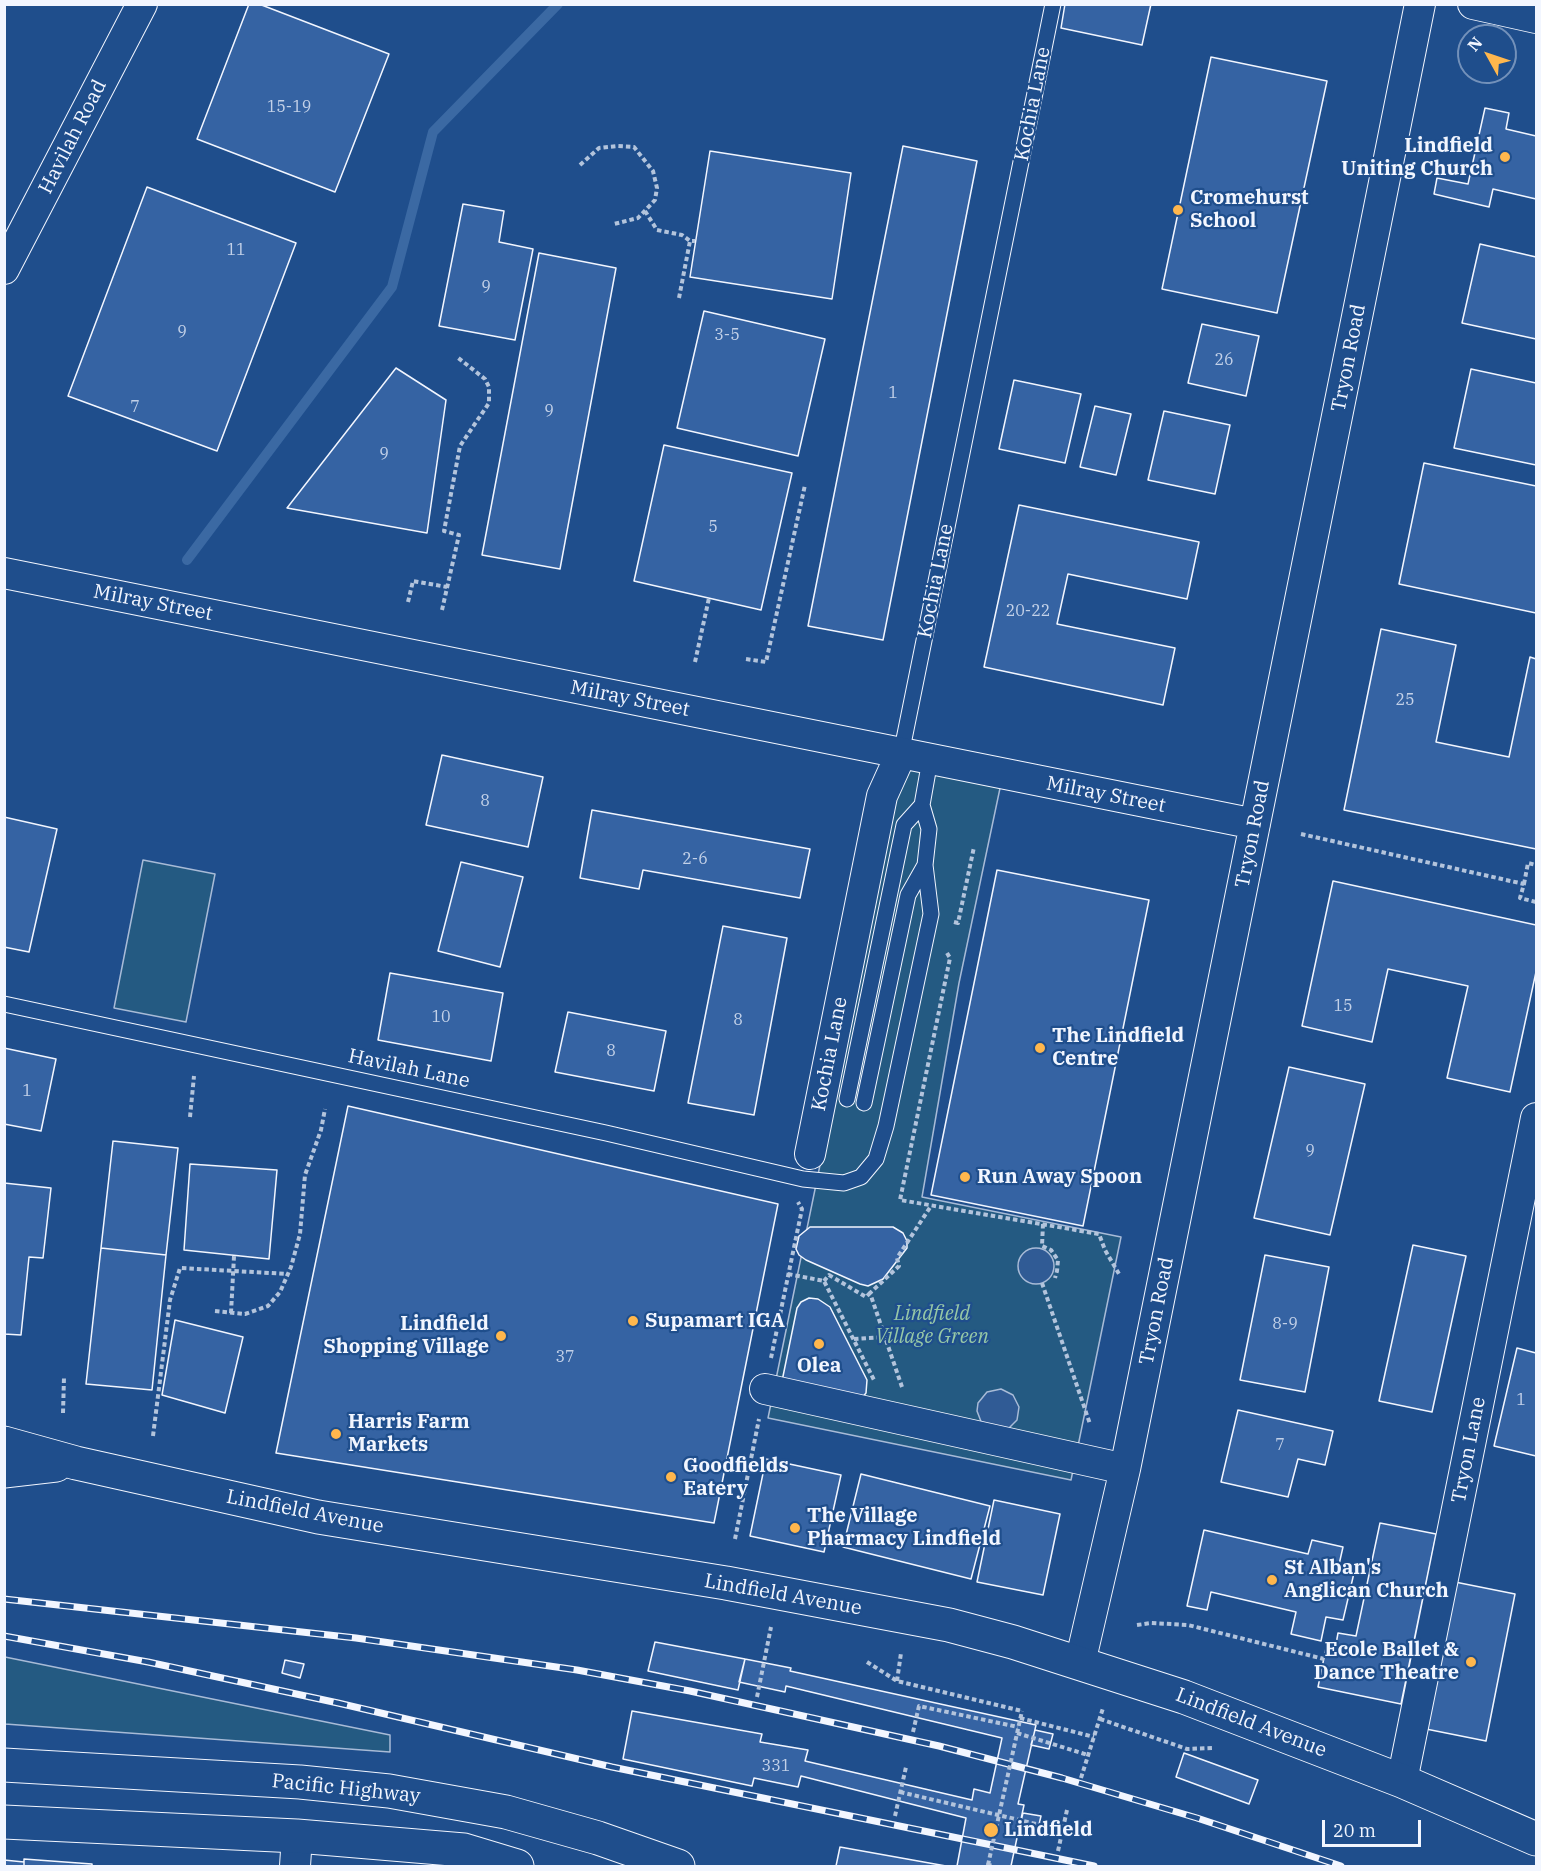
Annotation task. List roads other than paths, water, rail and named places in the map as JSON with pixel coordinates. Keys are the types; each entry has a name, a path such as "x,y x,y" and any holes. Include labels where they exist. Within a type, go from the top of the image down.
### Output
{"main road":[{"name":"Lindfield Avenue","path":"4,1443 76,1463 318,1517 726,1583 949,1625 1080,1663 1184,1697 1402,1781 1536,1839"},
{"path":"4,1471 76,1463"},
{"name":"Pacific Highway","path":"4,1765 300,1782 389,1791 506,1812 598,1838 678,1866"},
{"path":"4,1822 296,1851 464,1850 517,1866"}],"street":[{"name":"Havilah Road","path":"4,269 142,4"},
{"name":"Tryon Road","path":"1080,1663 1125,1469 1420,4"},
{"path":"1473,4 1536,18"},
{"name":"Milray Street","path":"4,573 1256,824"},
{"name":"Kochia Lane","path":"806,1166 882,796 900,754"},
{"name":"Tryon Lane","path":"1402,1781 1536,1118"},
{"path":"765,1389 1125,1469"}],"lane":[{"name":"Kochia Lane","path":"900,754 1053,4"},
{"path":"847,1100 904,825 921,805 930,760"},
{"path":"864,1103 908,895 925,865 929,829 921,805"},
{"name":"Havilah Lane","path":"4,1004 606,1133 806,1166 844,1183 861,1177 876,1159 886,1126 931,914 925,865"}],"waterway":[{"path":"187,560 392,287 433,132 558,4"}],"railway":[{"path":"4,1599 356,1638 577,1670 690,1691 939,1746 1062,1778 1197,1818 1341,1866"},
{"path":"4,1636 148,1662 338,1703 612,1767 1094,1866"}],"place":[{"name":"Lindfield Uniting Church","path":"1505,157"},
{"name":"Cromehurst School","path":"1178,210"},
{"name":"The Lindfield Centre","path":"1040,1048"},
{"name":"Run Away Spoon","path":"965,1177"},
{"name":"Supamart IGA","path":"633,1321"},
{"name":"Lindfield Shopping Village","path":"501,1336"},
{"name":"Olea","path":"819,1344"},
{"name":"Harris Farm Markets","path":"336,1434"},
{"name":"Goodfields Eatery","path":"671,1477"},
{"name":"The Village Pharmacy Lindfield","path":"795,1528"},
{"name":"St Alban's Anglican Church","path":"1272,1580"},
{"name":"Ecole Ballet & Dance Theatre","path":"1471,1662"},
{"name":"Lindfield","path":"991,1830"}],"park label":[{"name":"Lindfield Village Green","path":"932,1326"}]}
